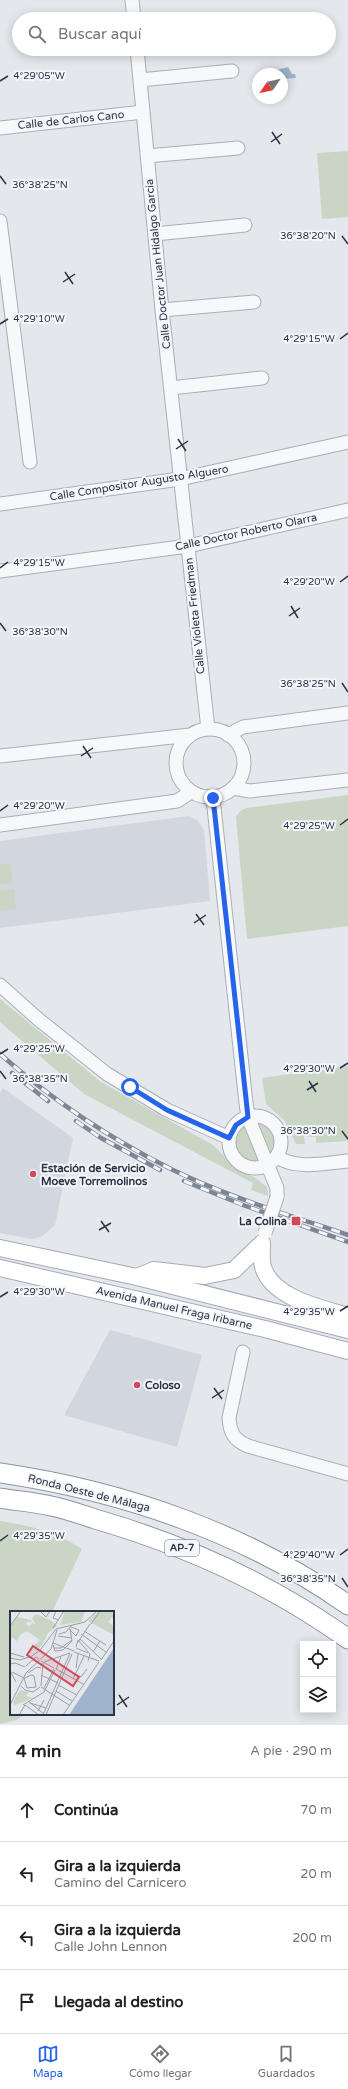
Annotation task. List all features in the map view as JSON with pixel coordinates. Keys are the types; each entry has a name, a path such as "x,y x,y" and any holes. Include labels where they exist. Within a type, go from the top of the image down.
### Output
{"highway":[{"name":"Ronda Oeste de Málaga","path":"0,1473 45,1479 139,1504 227,1536 286,1567 348,1605"},
{"name":"Ronda Oeste de Málaga","path":"0,1498 51,1506 141,1532 191,1552 270,1590 318,1618 348,1639"}],"main road":[{"path":"234,1270 263,1238"},
{"path":"263,1238 263,1267 270,1280"},
{"name":"Avenida Manuel Fraga Iribarne","path":"0,1248 137,1277 348,1330"},
{"name":"Avenida Manuel Fraga Iribarne","path":"0,1268 265,1329 348,1351"},
{"path":"137,1277 154,1270 205,1276 234,1270 249,1270 270,1280 296,1300 348,1316"}],"street":[{"path":"132,0 133,12"},
{"name":"Calle Doctor Juan Hidalgo García","path":"138,56 180,478"},
{"path":"140,80 232,71"},
{"name":"Calle de Carlos Cano","path":"0,128 143,112"},
{"path":"147,156 238,148"},
{"path":"0,221 30,462"},
{"path":"155,234 245,225"},
{"path":"162,310 254,302"},
{"path":"171,388 262,378"},
{"name":"Calle Compositor Augusto Alguero","path":"0,504 180,478 348,442"},
{"name":"Calle Violeta Friedman","path":"180,478 208,729"},
{"name":"Calle Doctor Roberto Olarra","path":"0,571 188,546 348,510"},
{"path":"228,735 243,727 348,714"},
{"path":"0,756 190,735 208,729 218,730 228,735 239,746 244,760 240,780 224,795 213,798 198,796 190,792 182,784 177,774 175,763 177,752 182,742 190,735"},
{"path":"233,788 250,791 348,780"},
{"path":"0,825 177,801 190,792"},
{"path":"213,798 248,1117 272,1161 277,1188 277,1197 263,1238"},
{"path":"0,985 38,1019 107,1074 167,1110 229,1138"},
{"path":"272,1161 282,1142 276,1127 264,1118 248,1117 236,1125 229,1138 229,1146 237,1161 251,1169 272,1161 307,1164 348,1161"},
{"path":"243,1352 229,1418 230,1428 234,1437 248,1446 348,1474"}],"shaded area":[{"path":"189,816 197,820 204,830 210,901 0,928 0,841"},
{"name":"Estación de Servicio Moeve Torremolinos","path":"3,1088 73,1138 55,1225 41,1237 32,1239 0,1233 0,1093"},
{"name":"Coloso","path":"110,1330 202,1355 177,1447 64,1415"}],"green space":[{"path":"348,151 348,217 322,219 317,153"},
{"path":"348,795 348,926 247,939 236,817 240,811 246,808"},
{"path":"10,863 13,883 0,885 0,865"},
{"path":"14,889 16,909 0,911 0,891"},
{"path":"0,999 101,1082 213,1145 239,1171 254,1177 267,1187 268,1196 251,1190 253,1183 84,1094 0,1022"},
{"path":"348,1066 348,1141 316,1143 316,1137 304,1136 305,1144 296,1144 284,1120 266,1104 262,1078"},
{"path":"257,1120 267,1126 271,1131 275,1141 273,1159"},
{"path":"243,1124 261,1166 245,1161 240,1157 237,1151 235,1145 236,1138 238,1131"},
{"path":"0,1521 43,1530 63,1538 82,1549 52,1611 10,1611 10,1715 24,1715 17,1720 0,1724"}],"water":[{"path":"288,67 292,74 295,74 296,78 288,79 288,68 284,68"}],"railway":[{"path":"0,1054 40,1087 82,1117 125,1144 171,1169 214,1188 259,1205 348,1235"},
{"path":"12,1073 48,1101"},
{"path":"76,1121 101,1138 160,1170"},
{"path":"184,1181 243,1205 348,1242"}],"place":[{"name":"Estación de Servicio Moeve Torremolinos","path":"33,1174"},
{"name":"La Colina","path":"296,1221"},
{"name":"Coloso","path":"137,1385"}],"route":[{"path":"130,1087 167,1110 229,1138 236,1125 241,1120 248,1117 213,798"}]}
